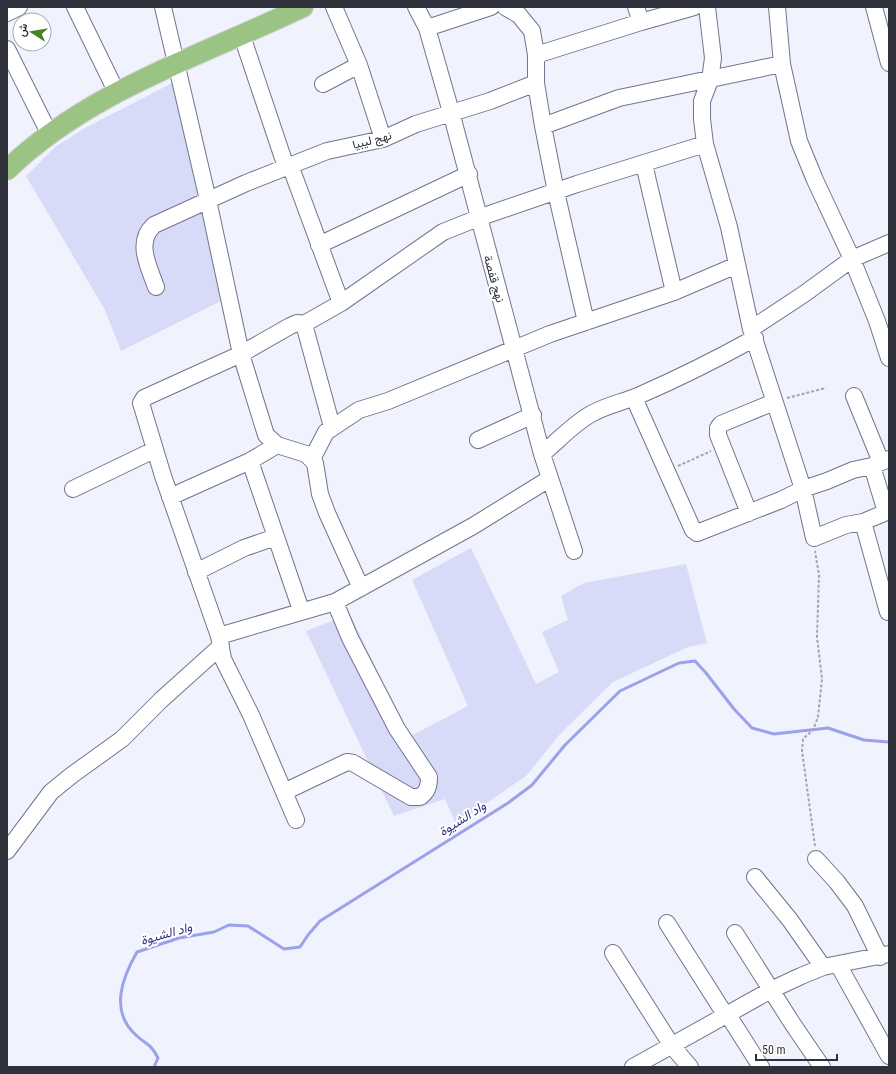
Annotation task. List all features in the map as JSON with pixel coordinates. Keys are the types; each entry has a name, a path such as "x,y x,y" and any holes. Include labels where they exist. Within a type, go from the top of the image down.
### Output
{"main road":[{"path":"7,170 22,156 50,135 118,93 177,63 242,36 303,7"}],"street":[{"path":"7,14 19,7"},
{"path":"75,7 118,93"},
{"path":"163,7 208,200 241,354 266,435 277,445 306,454 312,458 320,494 327,514 361,588"},
{"path":"334,7 359,65 383,139"},
{"name":"نهج قفصة","path":"416,7 426,28 451,112 469,174 478,218 549,479 574,551"},
{"path":"426,28 491,7"},
{"path":"505,7 519,15 532,31 536,55 536,83 543,126 556,192 586,322"},
{"path":"536,55 638,14 694,7"},
{"path":"707,7 713,58 710,80 702,101 702,119 705,144 729,227 753,334 803,489 814,538 846,525 863,522 888,512 881,462 854,396"},
{"path":"777,7 782,64 799,141 815,180 852,259 883,318 889,358"},
{"path":"874,7 889,63"},
{"path":"242,36 288,166 341,303"},
{"path":"7,49 50,135"},
{"path":"543,126 620,98 782,64"},
{"path":"323,84 359,65"},
{"name":"نهج ليبيا","path":"156,288 144,248 144,238 154,225 208,200 327,151 383,139 416,124 490,101 536,83"},
{"path":"296,820 251,715 223,659 220,641 154,450 142,404 144,398 241,354 290,326 298,323 304,324 341,303 439,234 478,218 577,184 705,144"},
{"path":"644,164 674,292"},
{"path":"318,245 469,174"},
{"path":"542,454 582,420 604,407 634,398 694,372 753,334 852,259 889,243"},
{"path":"312,458 321,439 332,427 371,405 388,401 514,348 674,292 737,265"},
{"path":"304,324 332,427"},
{"path":"634,398 692,530 697,533 749,513 803,489 853,470 881,462"},
{"path":"749,513 722,446 718,435 718,428 722,424 774,402"},
{"path":"478,440 533,416"},
{"path":"170,497 250,461 277,445"},
{"path":"73,489 154,450"},
{"path":"250,461 301,610"},
{"path":"7,851 51,792 122,739 220,641 301,610 335,602 473,526 549,479"},
{"path":"863,522 888,612"},
{"path":"196,572 244,548 276,537"},
{"path":"284,792 347,762 353,763 411,797 420,797 428,790 429,777 397,729 350,638 335,602"},
{"path":"633,1067 727,1016 771,990 823,968 885,956 855,906 837,882 816,859"},
{"path":"755,877 790,920 823,968"},
{"path":"667,923 761,1067"},
{"path":"735,933 822,1067"},
{"path":"613,954 672,1046 690,1067"},
{"path":"839,966 889,1056"}],"path":[{"path":"774,402 826,388"},
{"path":"666,472 722,446"},
{"path":"814,538 819,575 816,611 817,637 822,678 818,717 813,730 803,739 802,751 816,859"}],"shaded area":[{"path":"180,79 225,299 121,351 105,310 26,176 55,147 85,128"},
{"path":"471,548 536,684 559,672 542,632 568,620 561,596 584,583 686,564 707,643 688,647 613,682 560,734 526,776 456,824 445,799 394,816 306,631 350,614 409,737 468,706 412,580"}],"waterway":[{"name":"واد الشيوة","path":"154,1067 158,1058 156,1053 128,1027 123,1016 121,1006 123,984 137,952 179,938 214,932 229,925 248,926 284,949 300,947 320,921 508,803 532,785 565,745 620,691 679,663 695,661 734,709 752,728 774,734 828,728 864,740 889,742"}]}
